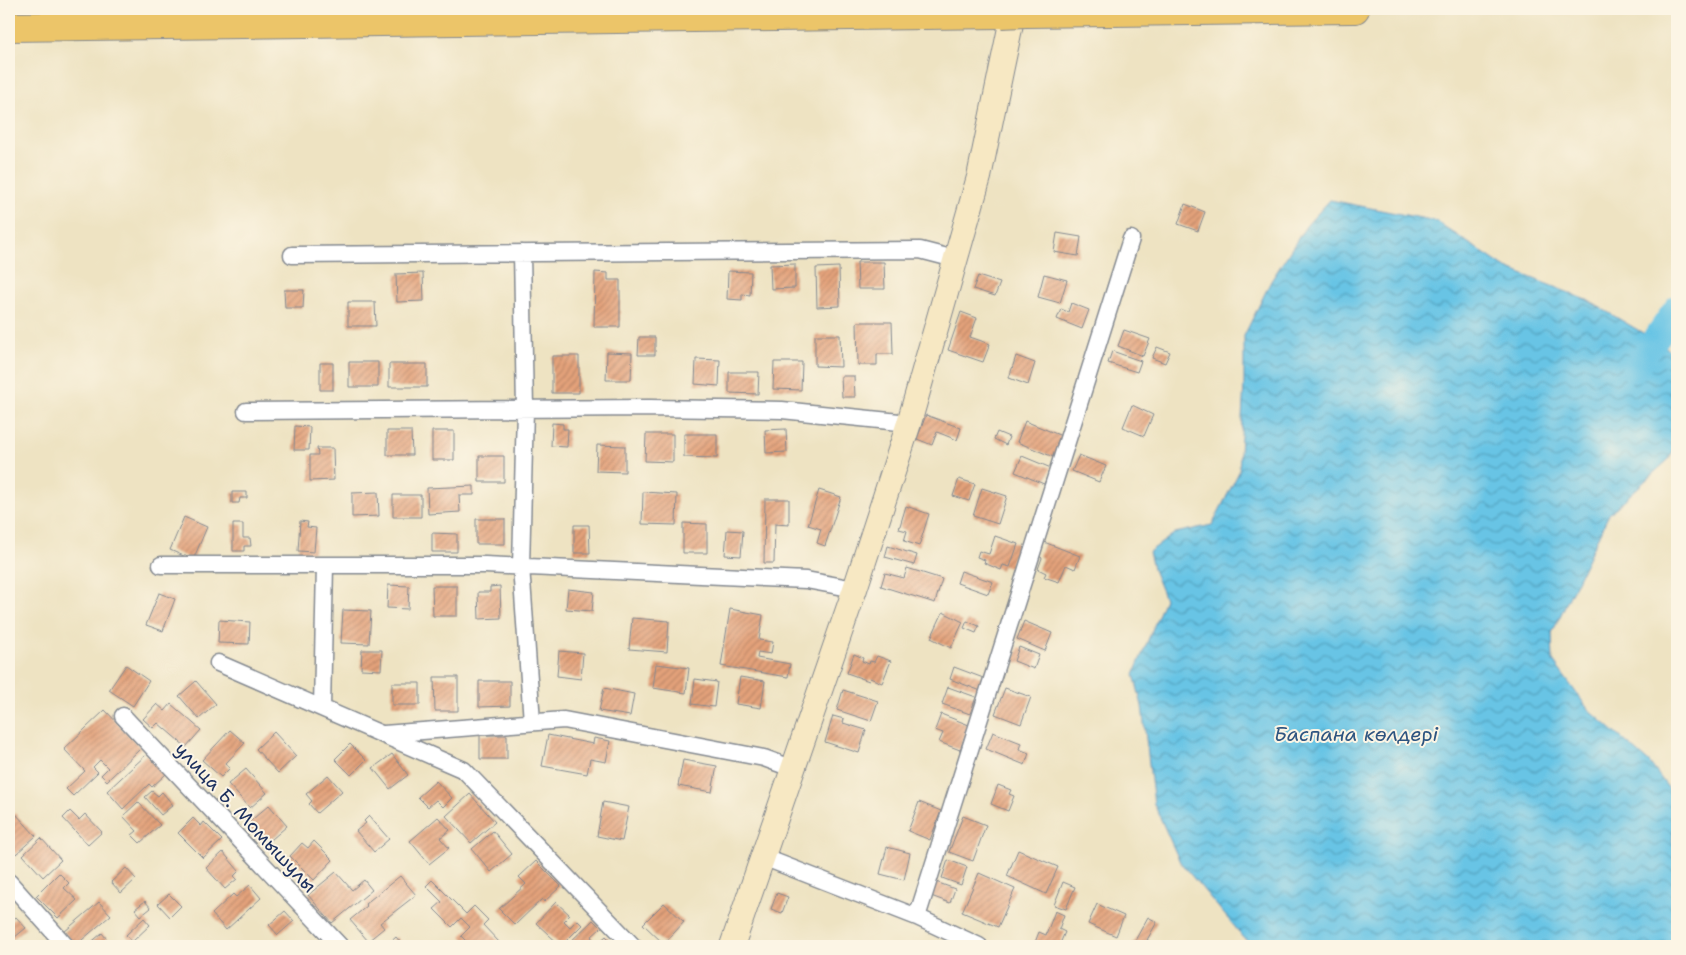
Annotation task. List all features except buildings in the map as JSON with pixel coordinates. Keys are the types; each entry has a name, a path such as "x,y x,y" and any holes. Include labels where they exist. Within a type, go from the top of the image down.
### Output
{"highway":[{"path":"9,26 1356,9"}],"main road":[{"path":"732,946 794,769 909,423 979,177 1014,12"}],"street":[{"path":"917,917 1131,239"},
{"path":"292,255 920,250 955,259"},
{"path":"522,253 525,409 521,566 532,722"},
{"path":"246,411 649,408 782,410 909,423"},
{"path":"161,565 521,566 806,580 854,589"},
{"path":"322,708 326,565"},
{"path":"218,663 464,770 633,946"},
{"name":"улица Б. Момышулы","path":"123,716 340,946"},
{"path":"381,734 564,720 764,758 794,769"},
{"path":"763,856 917,917 979,946"},
{"path":"9,882 66,946"}],"water":[{"name":"Баспана көлдері","path":"1330,200 1436,221 1504,267 1587,300 1665,346 1677,359 1677,443 1669,459 1609,514 1552,633 1553,661 1588,709 1649,762 1677,800 1672,841 1677,847 1677,946 1251,946 1180,862 1154,804 1142,706 1134,674 1165,599 1154,572 1149,552 1175,533 1212,525 1239,472 1244,384 1244,336 1271,281 1306,226"}],"waterway":[{"path":"1634,370 1677,308"}]}
